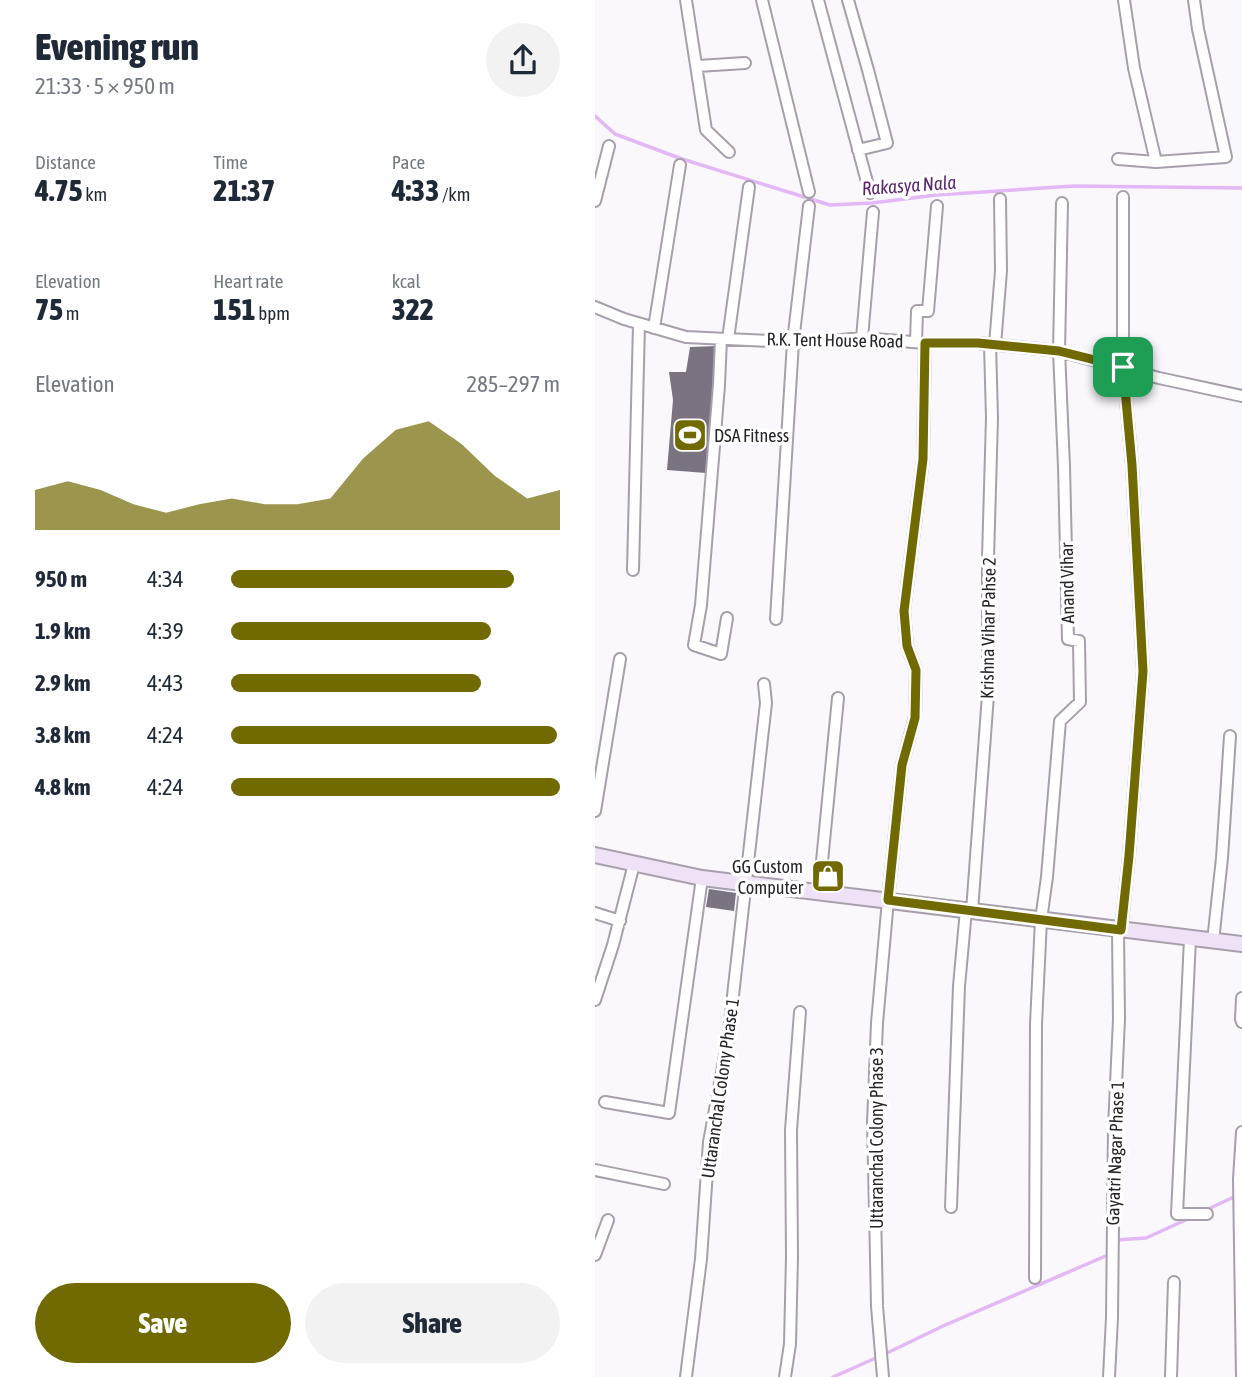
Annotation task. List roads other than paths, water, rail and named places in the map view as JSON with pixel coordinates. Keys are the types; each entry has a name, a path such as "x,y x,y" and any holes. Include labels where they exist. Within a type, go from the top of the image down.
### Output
{"main road":[{"path":"595,855 702,878 1242,944"}],"street":[{"path":"686,0 706,130 729,152"},
{"path":"762,0 809,192"},
{"path":"818,0 870,193"},
{"path":"848,0 887,143 858,150"},
{"path":"1124,0 1134,68 1156,162"},
{"path":"1118,159 1156,162 1227,157 1194,0"},
{"path":"698,66 745,63"},
{"path":"595,201 609,146"},
{"path":"654,328 680,165"},
{"path":"727,618 721,654 694,645 701,606 724,339 749,187"},
{"name":"Gayatri Nagar Phase 1","path":"1109,1377 1119,930 1129,856 1143,671 1132,465 1123,367 1123,197"},
{"name":"Krishna Vihar Pahse 2","path":"951,1207 959,986 969,910 988,695 993,344 1001,271 1000,200"},
{"path":"1059,351 1062,203"},
{"path":"776,619 793,342 809,206"},
{"name":"Uttaranchal Colony Phase 3","path":"883,1377 877,1306 873,1124 877,1023 902,765 915,718 916,670 907,646 904,611 923,459 918,311 928,311 937,206"},
{"path":"862,338 873,212"},
{"name":"R.K. Tent House Road","path":"595,307 639,324 686,337 793,342 862,338 993,344 1059,351 1159,378 1242,396"},
{"path":"633,570 639,324"},
{"name":"Anand Vihar","path":"1041,920 1060,721 1080,702 1079,641 1068,639 1065,466 1059,351"},
{"path":"595,811 620,659"},
{"name":"Uttaranchal Colony Phase 1","path":"686,1377 701,1259 709,1142 728,1040 766,703 764,684"},
{"path":"819,892 838,698"},
{"path":"1213,942 1230,736"},
{"path":"595,1000 634,864"},
{"path":"605,1102 669,1114 702,878"},
{"path":"595,913 619,921"},
{"path":"1035,1278 1036,1024 1041,920"},
{"path":"1189,939 1177,1214 1207,1214"},
{"path":"595,960 607,963"},
{"path":"1242,998 1242,1022"},
{"path":"785,1377 790,1331 792,1257 790,1130 800,1012"},
{"path":"1241,1377 1239,1179 1242,1132"},
{"path":"595,1170 664,1184"},
{"path":"595,1255 608,1220"},
{"path":"1171,1377 1174,1282"}],"waterway":[{"name":"Rakasya Nala","path":"595,116 615,134 682,159 830,205 1074,186 1242,188"},
{"path":"1206,1210 1236,1196"},
{"path":"1116,1240 1146,1238 1190,1218"},
{"path":"885,1354 1108,1255"},
{"path":"833,1377 878,1357"}],"place":[{"name":"DSA Fitness","path":"690,435"},
{"name":"GG Custom Computer","path":"828,876"}]}
